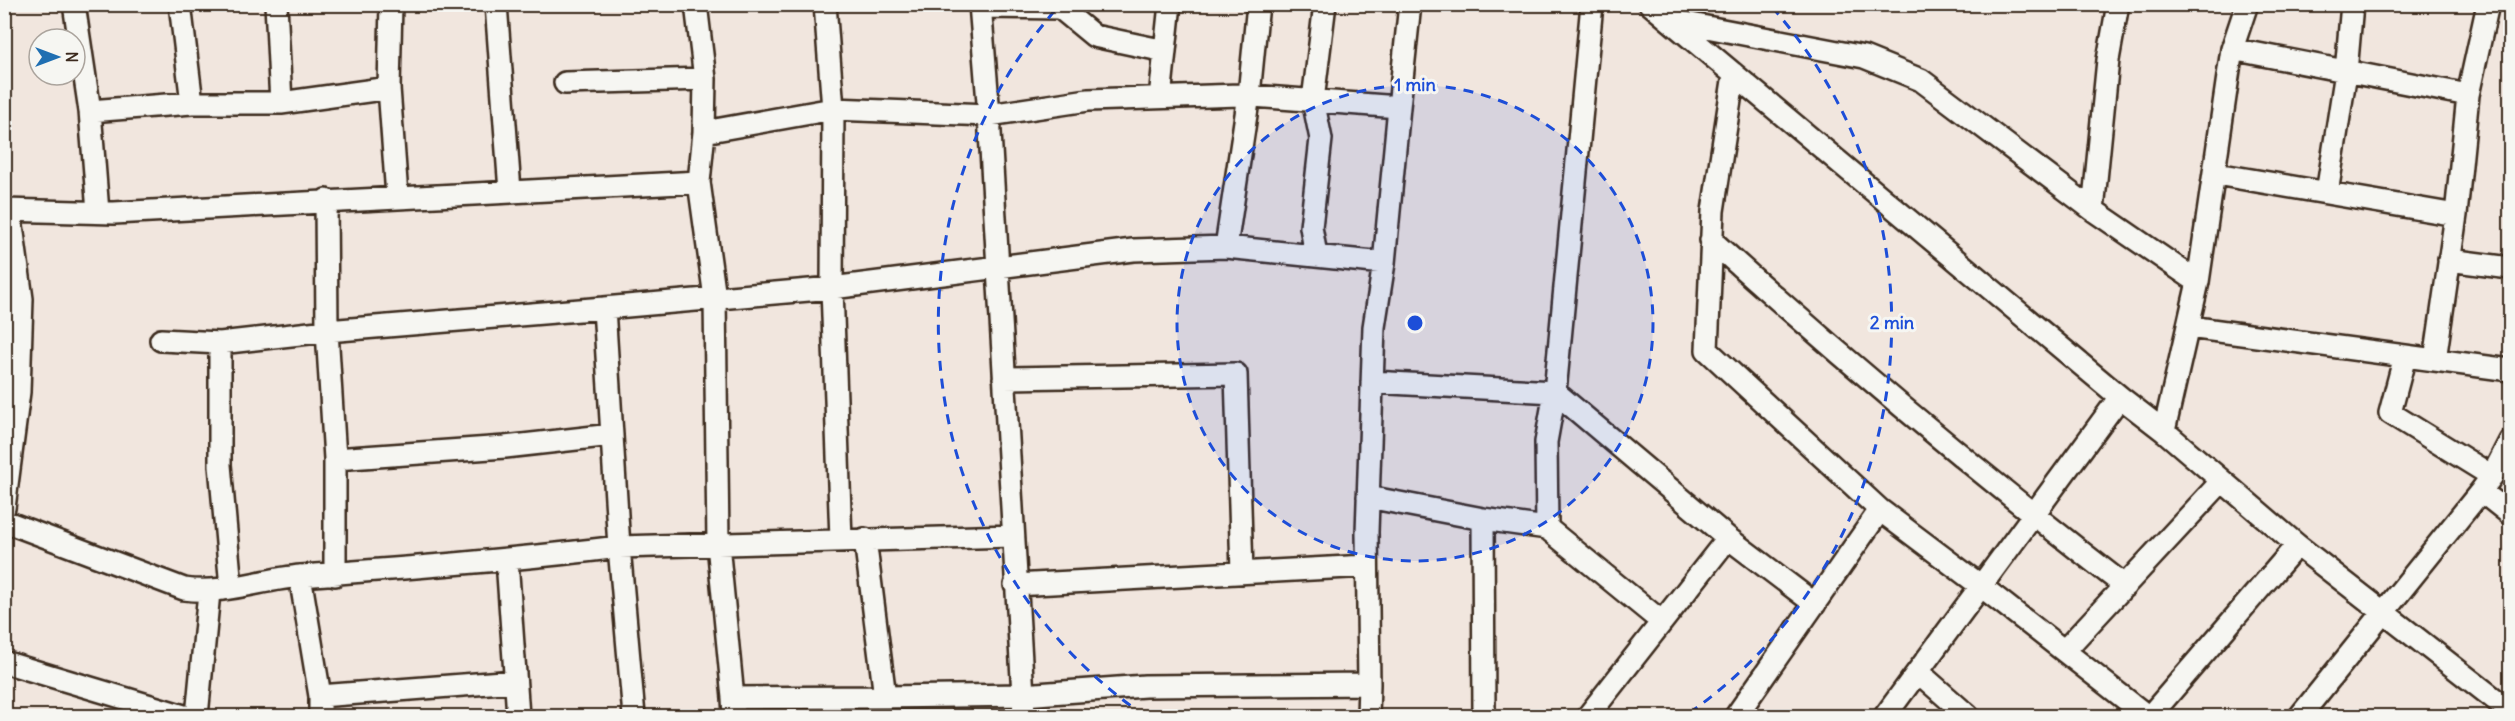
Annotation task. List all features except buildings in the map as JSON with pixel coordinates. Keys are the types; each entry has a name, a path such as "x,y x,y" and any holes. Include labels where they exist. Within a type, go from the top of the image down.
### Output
{"street":[{"path":"74,4 90,111 98,212"},
{"path":"180,4 192,103"},
{"path":"276,4 281,103"},
{"path":"392,4 389,88 397,196"},
{"path":"496,4 510,191"},
{"path":"696,4 705,79 704,132 699,182 715,298 718,544 734,707 885,696 1023,695 1144,686 1369,684"},
{"path":"825,4 833,110 832,288 841,540"},
{"path":"1160,98 1170,4"},
{"path":"1226,247 1249,95 1258,4"},
{"path":"1316,255 1311,227 1321,139 1313,100 1325,4"},
{"path":"1368,717 1368,497 1374,327 1384,263 1410,4"},
{"path":"1547,528 1545,442 1555,392 1592,4"},
{"path":"1650,4 2120,397 2164,431 2297,546 2384,610 2511,711"},
{"path":"2092,210 2108,60 2118,4"},
{"path":"2164,431 2198,282 2216,174 2232,49 2247,4"},
{"path":"2327,193 2346,72 2352,4"},
{"path":"2435,360 2456,215 2468,95 2487,4"},
{"path":"1024,717 989,115 980,6 1060,8 1094,36 1165,51"},
{"path":"1668,19 1838,51 1892,67 1921,80 2092,210 2198,282"},
{"path":"2232,49 2468,95"},
{"path":"1734,74 1713,211 1707,350 1880,510 2149,717 2297,546"},
{"path":"565,83 705,79"},
{"path":"90,111 192,103 281,103 389,88"},
{"path":"704,132 833,110 989,115 1088,100 1249,95 1399,107"},
{"path":"2216,174 2456,215"},
{"path":"4,508 11,391 22,299 7,211 98,212 699,182"},
{"path":"326,200 327,331 335,459 335,575"},
{"path":"1711,240 1811,330 2032,515 2125,586"},
{"path":"161,340 220,343 327,331 832,288 1133,250 1226,247 1384,263"},
{"path":"2449,260 2511,268"},
{"path":"604,308 619,547 634,717"},
{"path":"2189,327 2511,370"},
{"path":"220,343 220,465 231,587"},
{"path":"2405,356 2390,413 2487,484 2511,514"},
{"path":"1004,378 1236,374 1242,573"},
{"path":"1372,382 1555,392 1728,538 1815,604"},
{"path":"1885,717 2120,397"},
{"path":"335,459 505,447 612,435"},
{"path":"2311,713 2384,610 2487,484 2511,441"},
{"path":"2064,651 2222,482"},
{"path":"1368,497 1483,519 1547,528 1662,622"},
{"path":"1736,717 1880,510"},
{"path":"1483,519 1484,717"},
{"path":"4,521 198,590 300,576 507,560 619,547 1012,536"},
{"path":"1588,717 1728,538"},
{"path":"865,539 885,696"},
{"path":"507,560 518,717"},
{"path":"1015,585 1367,566"},
{"path":"300,576 320,706 515,681"},
{"path":"197,717 198,590"},
{"path":"4,662 184,717"},
{"path":"1918,672 1968,717"}]}
